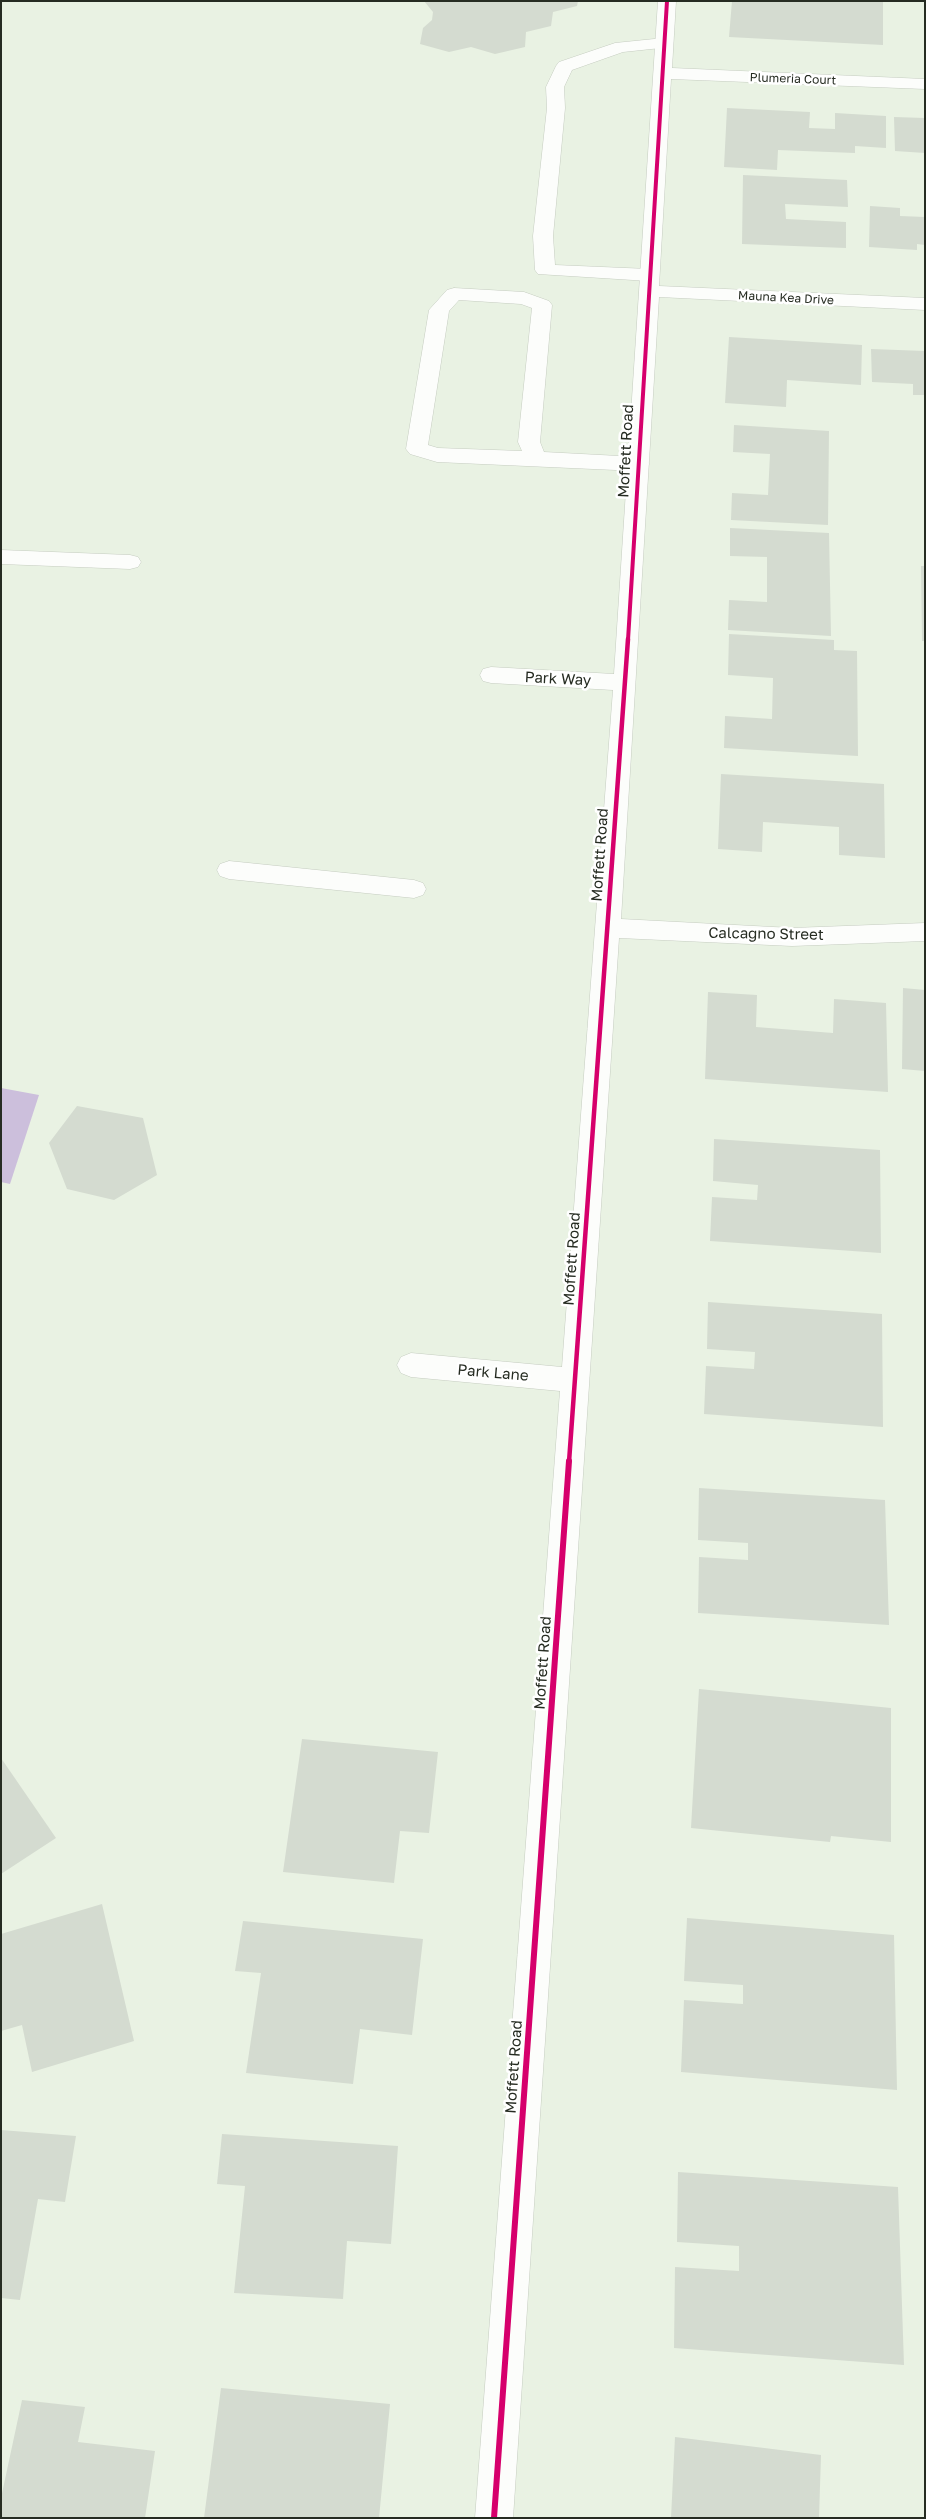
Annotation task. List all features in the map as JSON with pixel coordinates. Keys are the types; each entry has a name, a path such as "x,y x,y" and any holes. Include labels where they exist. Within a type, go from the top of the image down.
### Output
{"street":[{"name":"Moffett Road","path":"494,2518 625,683 648,283 667,1"},
{"name":"Mauna Kea Drive","path":"664,43 621,47 565,66 555,87 556,108 543,236 545,270 648,283 925,304"},
{"name":"Plumeria Court","path":"662,73 925,84"},
{"path":"536,458 529,442 542,305 524,298 454,294 438,310 417,448 437,454 638,464"},
{"path":"1,557 130,562"},
{"name":"Park Way","path":"491,675 625,683"},
{"path":"229,870 414,889"},
{"name":"Calcagno Street","path":"608,928 792,937 925,932"},
{"name":"Park Lane","path":"411,1366 576,1380"}],"shaded area":[{"path":"1,1088 39,1095 10,1184 1,1182"}],"building":[{"path":"424,1 578,1 577,6 553,12 551,26 526,32 525,47 495,54 471,47 449,52 420,44 423,28 432,20 433,12"},
{"path":"732,1 883,2 883,45 729,37"},
{"path":"727,108 810,112 809,128 835,129 835,113 886,116 886,148 855,146 855,153 778,150 777,170 724,167"},
{"path":"894,117 925,118 925,153 895,151"},
{"path":"743,175 847,180 848,207 785,204 786,219 846,222 846,248 742,244"},
{"path":"870,206 900,208 900,216 925,217 925,245 917,244 917,250 869,247"},
{"path":"729,337 862,345 861,385 787,380 786,407 725,403"},
{"path":"871,349 925,351 925,395 913,395 913,384 872,382"},
{"path":"734,425 829,431 828,525 731,520 732,493 768,495 770,454 733,452"},
{"path":"730,528 829,533 831,636 728,630 729,600 767,602 767,557 730,556"},
{"path":"921,566 925,566 925,641 922,641"},
{"path":"729,634 834,640 834,650 857,651 858,756 724,748 725,716 772,719 773,678 728,675"},
{"path":"721,774 884,784 885,858 839,855 839,827 763,822 762,852 718,849"},
{"path":"903,988 925,990 925,1071 902,1069"},
{"path":"708,992 757,995 756,1027 833,1033 834,999 886,1003 888,1092 705,1079"},
{"path":"77,1106 143,1118 157,1175 114,1200 67,1189 49,1143"},
{"path":"714,1139 880,1150 881,1253 710,1241 712,1197 757,1200 758,1185 713,1181"},
{"path":"708,1302 882,1314 883,1427 704,1414 706,1366 754,1369 755,1352 707,1349"},
{"path":"699,1488 885,1500 889,1625 698,1613 699,1557 748,1560 748,1543 698,1540"},
{"path":"699,1689 891,1708 891,1842 831,1836 830,1842 691,1828"},
{"path":"302,1739 438,1752 429,1833 400,1831 394,1883 283,1872"},
{"path":"1,1758 56,1838 1,1874"},
{"path":"102,1904 134,2041 32,2072 22,2025 1,2031 1,1934"},
{"path":"687,1918 894,1935 897,2090 681,2072 684,2000 743,2004 743,1985 684,1981"},
{"path":"243,1921 423,1939 412,2035 360,2029 353,2084 246,2073 261,1973 235,1971"},
{"path":"1,2130 76,2136 65,2202 38,2199 20,2300 1,2298"},
{"path":"222,2134 398,2146 391,2244 347,2241 343,2299 234,2293 245,2186 217,2184"},
{"path":"678,2172 898,2187 904,2365 674,2348 675,2267 739,2271 739,2246 677,2242"},
{"path":"221,2388 390,2404 379,2518 204,2518"},
{"path":"22,2400 85,2407 78,2442 155,2451 145,2518 1,2518 1,2498"},
{"path":"675,2437 821,2455 819,2518 671,2518"}],"cycle path":[{"path":"494,2518 625,683 667,1"}]}
